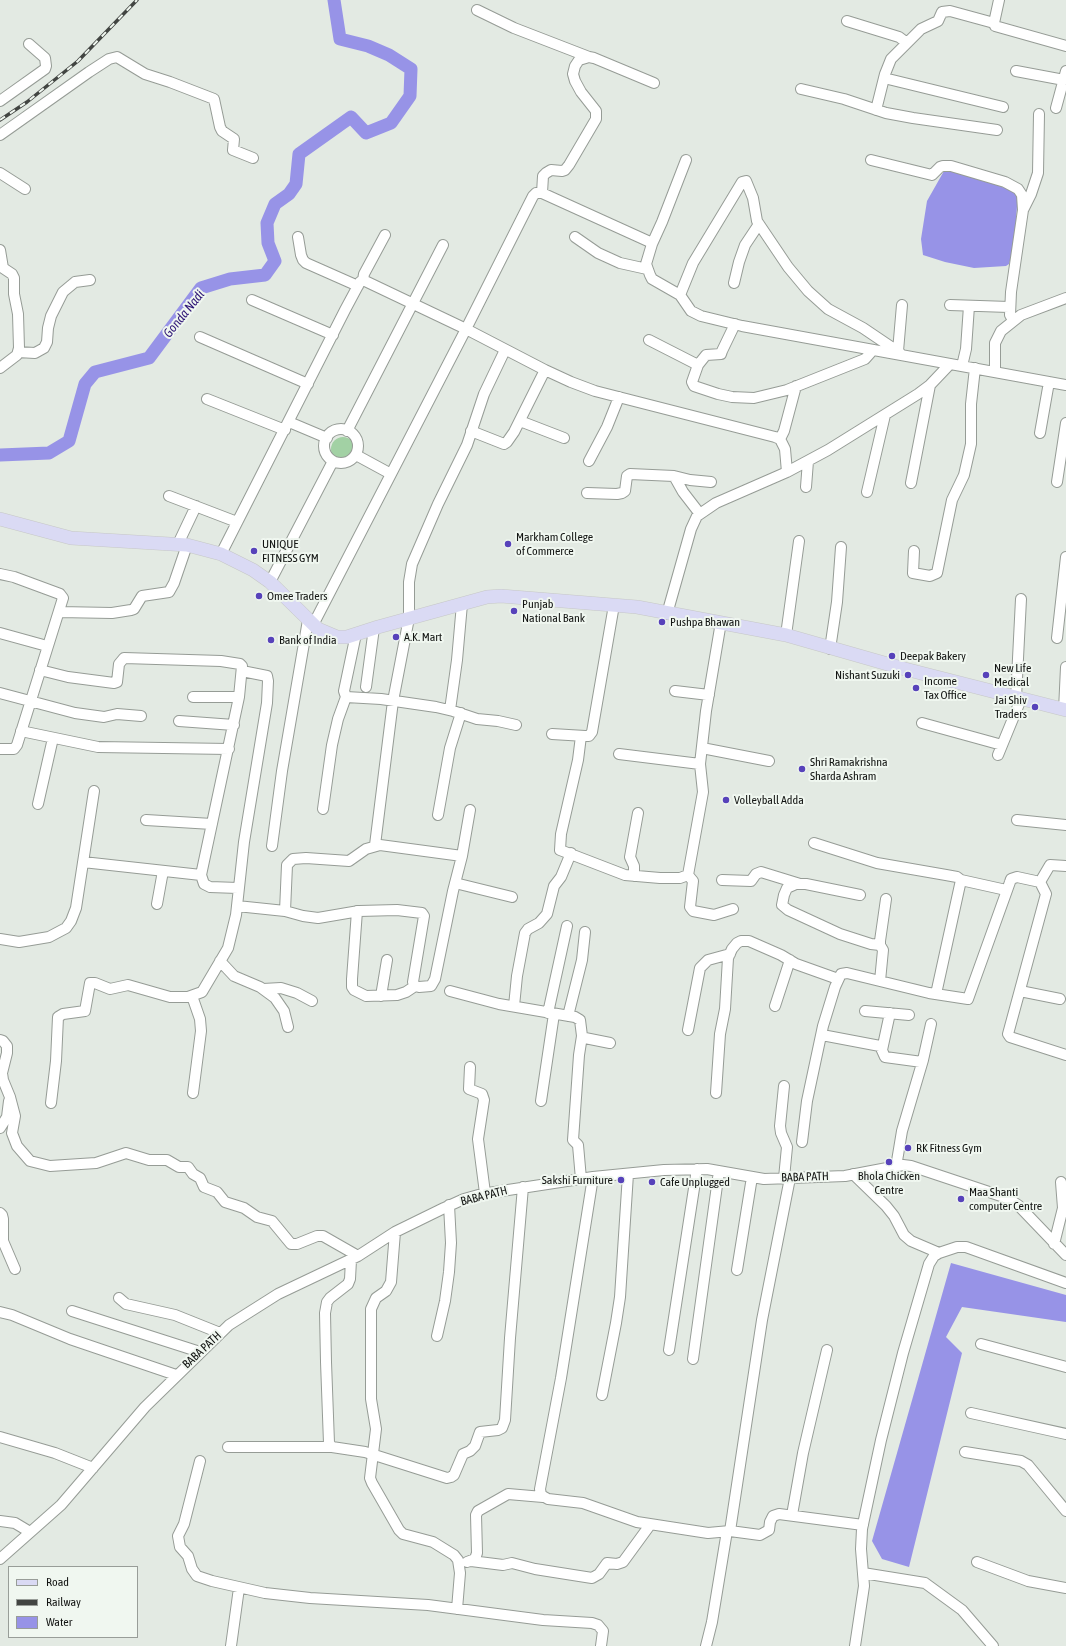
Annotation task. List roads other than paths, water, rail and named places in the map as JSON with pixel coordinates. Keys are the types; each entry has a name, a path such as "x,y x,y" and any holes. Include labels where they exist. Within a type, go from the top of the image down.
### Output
{"main road":[{"path":"0,519 75,538 183,545 221,554 253,570 270,582 318,629 337,637 347,637 374,628 487,597 501,596 637,607 667,614 721,622 786,635 830,649 1065,710"}],"street":[{"path":"994,22 999,0"},
{"path":"477,10 514,28 589,57 612,64 654,83"},
{"path":"876,110 884,78 891,59 921,29 938,21 942,12 946,11 994,22 998,27 1066,46"},
{"path":"847,21 899,37 907,44"},
{"path":"0,101 45,69 45,58 29,44"},
{"path":"0,135 89,72 109,59 117,57 145,74 214,99 217,104 220,127 234,139 233,150 253,158"},
{"path":"542,193 543,176 546,172 551,170 565,170 596,119 596,111 581,92 573,74 575,66 579,60 589,57"},
{"path":"1016,71 1065,75 1056,108"},
{"path":"884,78 1003,108"},
{"path":"801,89 855,102 876,110 913,118 997,130"},
{"path":"1023,210 1032,194 1038,173 1040,114"},
{"path":"686,160 652,244 646,264 652,279 680,295 694,314 736,324 873,350 901,353 950,364 1066,385"},
{"path":"871,160 932,175 940,167 951,166 1004,182 1018,189 1022,195 1023,210 1009,307 1010,315 1013,320"},
{"path":"0,173 25,189"},
{"path":"680,295 693,263 733,196 744,181 746,181 753,198 759,224 788,267 828,309 863,328 901,353"},
{"path":"272,846 282,771 311,622 466,329 533,196 536,193 542,193 640,236 652,244"},
{"path":"734,283 745,245 759,224"},
{"path":"221,554 385,235"},
{"path":"298,237 301,255 306,263 412,304 466,329 545,370 595,391 780,439 785,449 787,472"},
{"path":"575,237 598,253 620,264 647,269"},
{"path":"347,431 443,245"},
{"path":"0,250 3,268 12,274 14,278 14,294 18,314 18,352 0,368"},
{"path":"18,352 35,353 44,348 47,342 51,316 63,292 75,282 90,280"},
{"path":"995,372 996,340 1001,331 1021,315 1066,298"},
{"path":"252,300 332,336"},
{"path":"901,353 902,305"},
{"path":"950,305 1009,307"},
{"path":"962,366 966,349 969,306"},
{"path":"736,324 722,352 720,354 706,355 698,366 694,373 692,385 732,397 754,398 796,386 865,358 873,350"},
{"path":"200,337 308,384"},
{"path":"649,340 698,366"},
{"path":"375,845 393,701 409,618 409,582 412,564 438,504 464,452 484,394 506,350"},
{"path":"667,614 691,529 697,516 716,503 787,472 828,450 930,385 950,364"},
{"path":"914,551 914,573 930,576 937,573 952,500 964,475 971,444 971,404 975,368"},
{"path":"471,431 504,444 509,439 520,421 545,370"},
{"path":"1040,433 1049,382"},
{"path":"911,483 930,385"},
{"path":"780,439 784,431 796,386"},
{"path":"589,461 607,427 619,397"},
{"path":"207,399 327,438"},
{"path":"866,492 885,415"},
{"path":"520,421 564,438"},
{"path":"1057,482 1066,423"},
{"path":"343,430 347,431 355,437 358,451 356,455 348,462 343,463 333,461 329,458 325,448 327,438 334,432 343,430"},
{"path":"356,455 390,474"},
{"path":"270,582 333,461"},
{"path":"806,487 808,461"},
{"path":"588,493 622,493 625,491 627,476 630,474 674,476 690,480 710,482"},
{"path":"674,476 683,492 700,514"},
{"path":"169,496 237,522"},
{"path":"59,612 112,613 131,610 134,609 142,596 169,592 174,583 183,545 196,506"},
{"path":"786,635 799,541"},
{"path":"830,649 837,602 840,547"},
{"path":"1057,638 1066,557"},
{"path":"0,574 14,577 62,596 59,612 16,748 9,750 0,749"},
{"path":"998,755 1018,699 1021,599"},
{"path":"450,710 457,660 462,604"},
{"path":"552,734 589,736 592,732 614,605"},
{"path":"688,875 703,792 700,764 721,622"},
{"path":"366,686 374,628"},
{"path":"0,633 47,646"},
{"path":"323,809 332,745 338,719 346,697 344,691 356,634"},
{"path":"40,670 68,677 114,683 117,682 121,661 124,658 130,657 221,661 240,664 242,666 234,726 201,876 204,884 210,887 238,888"},
{"path":"1065,710 1066,667"},
{"path":"51,1103 56,1061 58,1017 63,1014 85,1011 90,983 95,983 110,989 128,985 170,997 183,998 192,996 202,992 229,944 237,906 244,842 267,703 267,676 242,671"},
{"path":"675,691 709,695"},
{"path":"0,693 75,713 104,717 117,714 141,716"},
{"path":"193,697 239,697"},
{"path":"346,697 393,701 450,710 477,719 498,721 516,725"},
{"path":"438,814 450,748 461,713"},
{"path":"179,721 234,726"},
{"path":"922,723 1002,745"},
{"path":"21,731 98,746 229,749"},
{"path":"582,736 559,848 621,874 680,878 688,875"},
{"path":"38,804 53,738"},
{"path":"702,748 769,761"},
{"path":"619,754 700,764"},
{"path":"0,939 19,942 36,940 49,937 66,928 74,915 94,792"},
{"path":"357,911 352,987 354,990 363,996 381,996 397,995 406,992 415,986 430,986 434,982 462,856 470,810"},
{"path":"634,876 634,866 630,857 638,814"},
{"path":"146,820 212,824"},
{"path":"1017,820 1066,825"},
{"path":"814,843 877,863 957,877 961,880 1006,890"},
{"path":"285,911 286,871 287,865 293,859 306,858 349,861 366,849 375,845 462,856"},
{"path":"514,1006 517,976 525,933 528,929 539,923 546,914 554,886 561,877 571,853"},
{"path":"83,862 201,876"},
{"path":"1040,882 1050,865 1066,866"},
{"path":"157,904 163,871"},
{"path":"722,880 751,881 756,874 761,872 800,884 860,895"},
{"path":"688,875 693,881 691,910 714,915 733,910"},
{"path":"802,1142 807,1101 822,1035 838,979 845,972 936,994 967,999 970,997 1010,882 1014,877 1017,877 1040,882"},
{"path":"936,994 961,880"},
{"path":"1040,882 1046,894 1008,1034 1010,1037 1066,1055"},
{"path":"455,883 512,897"},
{"path":"800,884 791,885 788,888 782,902 784,908 840,934 871,944 880,945"},
{"path":"880,981 883,950 880,945 886,899"},
{"path":"237,906 285,911 318,918 357,911 397,910 423,914 423,926 413,974 413,982 415,986"},
{"path":"541,1101 551,1014 567,926"},
{"path":"568,1016 582,960 585,932"},
{"path":"716,1093 720,1034 725,1009 728,958 736,944 741,940 744,940 838,979"},
{"path":"688,1030 700,968 708,960 730,954"},
{"path":"381,996 387,960"},
{"path":"775,1006 790,960"},
{"path":"220,961 234,976 263,989 275,998 284,1011 288,1027"},
{"path":"263,989 281,988 297,993 312,1001"},
{"path":"450,991 499,1004 568,1016 580,1020 582,1036 578,1055 572,1140 578,1145 581,1179"},
{"path":"1020,991 1060,999"},
{"path":"192,996 200,1020 201,1031 193,1093"},
{"path":"865,1011 909,1015"},
{"path":"882,1050 890,1013"},
{"path":"896,1167 902,1131 922,1062 931,1024"},
{"path":"822,1035 878,1045 881,1047 885,1056 922,1062"},
{"path":"582,1036 585,1038 610,1043"},
{"path":"0,1040 7,1046 7,1053 2,1073 3,1080 10,1095 15,1116 12,1130 17,1146 26,1158 32,1162 50,1166 96,1163 126,1153 149,1160 168,1160 179,1167 188,1167 193,1174 200,1178 204,1187 217,1192 225,1202 244,1208 258,1216 272,1221 291,1244 297,1244 320,1236 327,1238 355,1258 348,1284 330,1298 327,1302 325,1312 328,1438 329,1444 332,1447"},
{"path":"470,1067 469,1089 482,1094 484,1100 478,1139 485,1193"},
{"path":"706,1646 712,1622 728,1531 762,1320 787,1178 787,1147 781,1133 780,1126 784,1086"},
{"path":"0,1128 7,1117 10,1095"},
{"name":"BABA PATH","path":"0,1559 61,1505 132,1421 176,1375 220,1334 243,1316 278,1294 355,1258 395,1232 449,1205 485,1193 593,1177 664,1170 697,1169 719,1171 764,1179 853,1174 904,1165 1007,1198 1018,1205 1066,1256"},
{"path":"669,1350 697,1169"},
{"path":"693,1359 719,1171"},
{"path":"602,1395 620,1297 628,1174"},
{"path":"853,1174 886,1206 894,1216 904,1235 911,1241 939,1253"},
{"path":"543,1497 540,1489 561,1378 593,1177"},
{"path":"737,1270 752,1177"},
{"path":"1054,1244 1063,1208 1061,1182"},
{"path":"228,1447 332,1447 373,1454 447,1478 454,1475 463,1454 470,1451 475,1446 480,1432 498,1430 504,1425 523,1187"},
{"path":"437,1336 445,1302 449,1272 451,1243 449,1205"},
{"path":"0,1213 3,1219 4,1240 15,1269"},
{"path":"395,1232 391,1282 386,1291 376,1298 372,1309 371,1399 376,1429 370,1473 372,1483 399,1530 404,1534 433,1542 454,1555 458,1560 457,1609"},
{"path":"855,1646 864,1586 861,1539 863,1524 881,1440 903,1353 929,1264 934,1256 939,1253 957,1247 966,1247 1066,1283"},
{"path":"119,1298 126,1304 178,1316 220,1334"},
{"path":"72,1311 200,1352"},
{"path":"0,1312 12,1315 70,1339 176,1375"},
{"path":"980,1344 1066,1367"},
{"path":"792,1515 803,1453 827,1350"},
{"path":"971,1413 1066,1434"},
{"path":"0,1437 50,1451 93,1468"},
{"path":"965,1452 1021,1461 1028,1465 1066,1512"},
{"path":"200,1460 178,1541 197,1576 239,1588 265,1593 310,1598 428,1605 543,1620 592,1623 598,1625 604,1631 601,1646"},
{"path":"459,1565 471,1561 475,1558 477,1553 476,1515 478,1511 508,1494 583,1503 637,1522 708,1533 728,1531 760,1535 769,1530 770,1522 774,1516 779,1514 863,1524"},
{"path":"0,1521 15,1523 30,1532"},
{"path":"471,1561 503,1565 512,1563 535,1570 592,1578 599,1574 606,1563 617,1564 623,1562 650,1525"},
{"path":"977,1562 1028,1581 1066,1588"},
{"path":"863,1573 925,1583 962,1610 987,1643"},
{"path":"231,1646 239,1588"}],"water":[{"path":"954,169 1018,193 1014,247 1009,264 1006,266 974,268 945,262 923,255 921,239 927,201 944,171"},
{"path":"951,1263 1066,1295 1066,1322 962,1307 946,1337 962,1353 909,1567 882,1559 872,1541"}],"waterway":[{"name":"Gonda Nadi","path":"0,455 49,453 69,441 85,384 95,372 149,358 201,288 230,279 265,275 275,261 268,243 267,223 275,204 289,194 296,184 299,154 351,117 366,133 391,123 410,96 411,69 389,55 368,46 340,39 334,0"}],"railway":[{"path":"0,120 27,102 78,61 137,0"}],"place":[{"name":"Markham College of Commerce","path":"508,544"},
{"name":"UNIQUE FITNESS GYM","path":"254,551"},
{"name":"Omee Traders","path":"259,596"},
{"name":"Punjab National Bank","path":"514,611"},
{"name":"Pushpa Bhawan","path":"662,622"},
{"name":"A.K. Mart","path":"396,637"},
{"name":"Bank of India","path":"271,640"},
{"name":"Deepak Bakery","path":"892,656"},
{"name":"Nishant Suzuki","path":"908,675"},
{"name":"New Life Medical","path":"986,675"},
{"name":"Income Tax Office","path":"916,688"},
{"name":"Jai Shiv Traders","path":"1035,707"},
{"name":"Shri Ramakrishna Sharda Ashram","path":"802,769"},
{"name":"Volleyball Adda","path":"726,800"},
{"name":"RK Fitness Gym","path":"908,1148"},
{"name":"Bhola Chicken Centre","path":"889,1162"},
{"name":"Sakshi Furniture","path":"621,1180"},
{"name":"Cafe Unplugged","path":"652,1182"},
{"name":"Maa Shanti computer Centre","path":"961,1199"}]}
